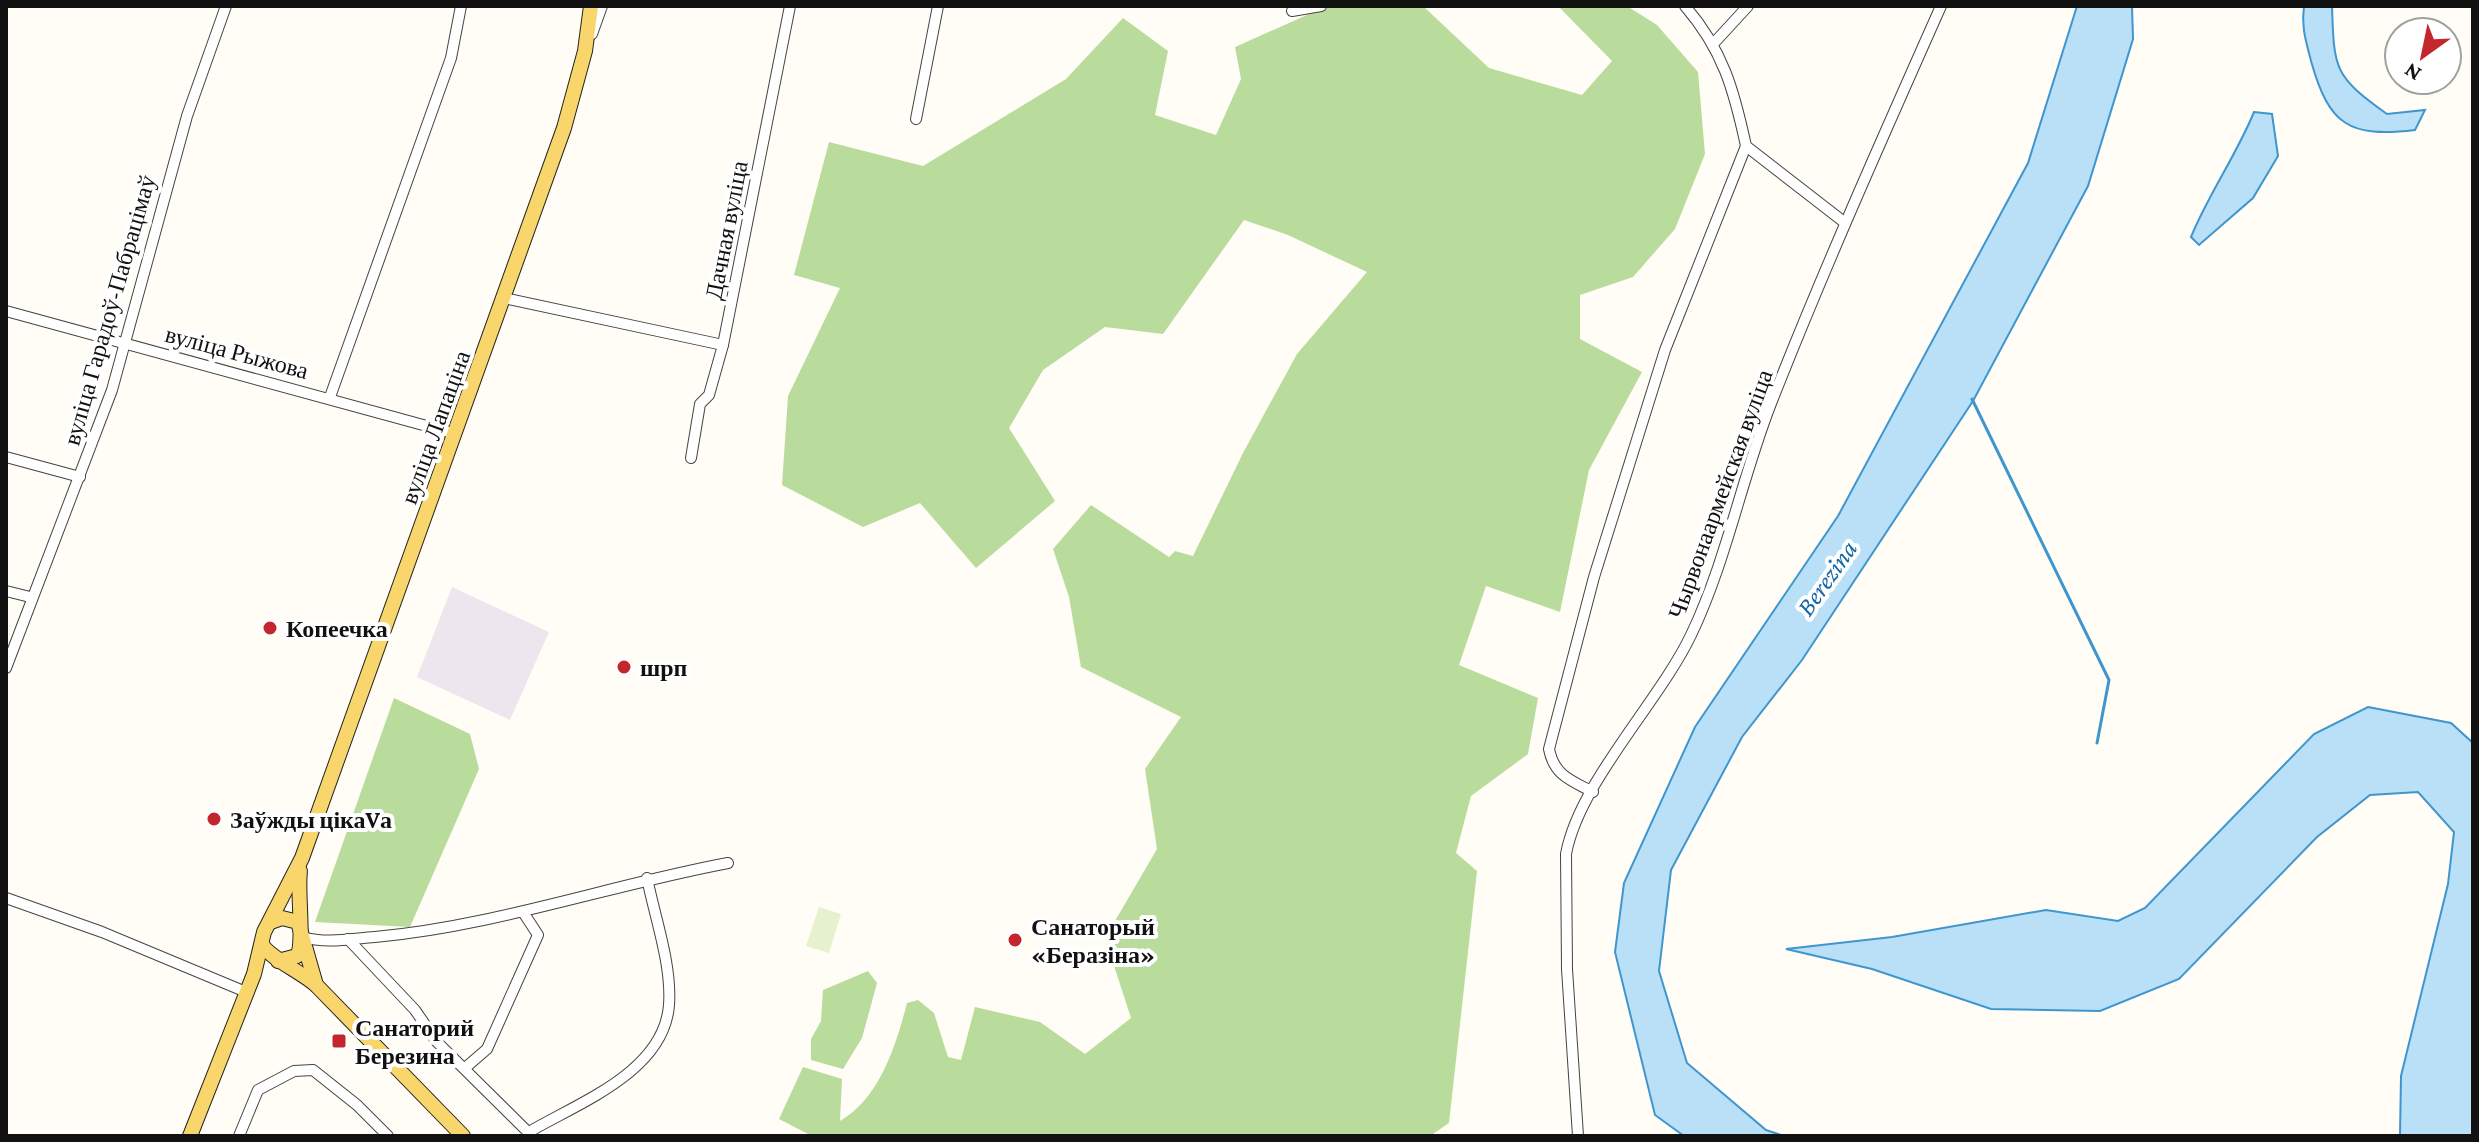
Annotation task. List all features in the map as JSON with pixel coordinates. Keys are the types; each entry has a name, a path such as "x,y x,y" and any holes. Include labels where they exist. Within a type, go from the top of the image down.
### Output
{"main road":[{"name":"вуліца Лапаціна","path":"462,1136 316,985 297,968 263,946 264,932 302,858 456,434 564,128 585,51 591,6"},
{"name":"вуліца Лапаціна","path":"302,858 298,911 316,985"},
{"path":"254,974 300,953 300,925 293,919 271,922"},
{"path":"190,1136 263,946"}],"street":[{"name":"вуліца Гарадоў-Пабрацімаў","path":"6,668 30,597 112,390 187,116 226,6"},
{"path":"330,397 451,58 461,6"},
{"path":"585,51 602,6"},
{"name":"Дачная вуліца","path":"691,458 700,404 709,395 723,345 790,6"},
{"path":"916,119 938,6"},
{"path":"1292,11 1321,6"},
{"path":"1593,792 1561,775 1552,765 1549,749 1594,577 1665,350 1746,146 1737,105 1714,43 1685,6"},
{"path":"1714,43 1748,6"},
{"name":"Чырвонаармейская вуліца","path":"1578,1136 1567,969 1566,854 1576,821 1691,637 1716,573 1769,409 1844,222 1941,6"},
{"path":"1746,146 1844,222"},
{"path":"504,298 723,345"},
{"name":"вуліца Рыжова","path":"6,311 330,397 456,434"},
{"path":"6,457 80,477"},
{"path":"6,591 30,597"},
{"path":"302,937 323,943 412,934 523,912 647,878 728,863"},
{"path":"348,939 415,1010 437,1042 530,1134 623,1077 645,1058 663,1030 669,1006 667,978 647,878"},
{"path":"6,898 102,932 246,992"},
{"path":"465,1068 487,1049 538,935 523,912"},
{"path":"239,1136 258,1090 267,1082 294,1071 313,1070 357,1105 388,1136"}],"shaded area":[{"path":"452,587 549,632 510,720 417,677"}],"green space":[{"path":"1327,6 1423,6 1489,68 1582,95 1612,61 1558,6 1627,6 1657,25 1698,72 1705,154 1675,229 1633,277 1580,295 1580,339 1642,372 1589,470 1560,612 1486,586 1459,665 1538,698 1528,754 1471,796 1456,853 1477,871 1449,1123 1430,1136 812,1136 779,1119 803,1067 842,1079 840,1121 866,1099 876,1085 892,1053 907,1003 918,1000 934,1013 948,1057 961,1060 975,1007 1040,1022 1085,1054 1131,1018 1105,938 1157,849 1145,769 1181,717 1081,667 1069,597 1053,549 1091,505 1169,557 1175,551 1193,556 1243,453 1297,354 1367,272 1288,235 1244,220 1163,334 1105,327 1043,370 1009,428 1055,501 976,568 920,503 863,527 782,485 788,396 840,288 794,275 829,142 923,166 1066,79 1123,18 1168,51 1155,115 1216,135 1241,79 1235,47"},
{"path":"394,698 470,734 479,769 410,927 315,922"},
{"path":"819,907 841,914 829,953 806,946"},
{"path":"868,971 877,983 862,1038 843,1069 811,1060 811,1039 821,1021 823,990"}],"water":[{"name":"Berezina","path":"2077,6 2132,6 2133,39 2088,186 1973,401 1802,660 1742,737 1671,870 1659,971 1687,1063 1766,1130 1784,1136 1684,1136 1655,1115 1615,952 1624,883 1695,727 1838,516 2028,163"},
{"path":"2304,6 2332,6 2334,45 2340,70 2356,90 2387,114 2425,110 2415,130 2373,132 2358,129 2334,113 2318,83 2311,61 2304,27"},
{"path":"2254,112 2272,114 2278,156 2253,198 2199,245 2191,237"},
{"path":"2368,707 2451,723 2473,743 2473,1136 2400,1136 2401,1076 2448,884 2454,832 2418,792 2370,795 2317,837 2179,979 2100,1011 1991,1009 1872,969 1786,949 1892,937 2046,910 2118,921 2145,908 2314,734"}],"waterway":[{"path":"1972,399 2109,680 2097,743"}],"place":[{"name":"Копеечка","path":"270,628"},
{"name":"шрп","path":"624,667"},
{"name":"Заўжды цікаVа","path":"214,819"},
{"name":"Санаторый «Беразіна»","path":"1015,940"},
{"name":"Санаторий Березина","path":"339,1041"}]}
